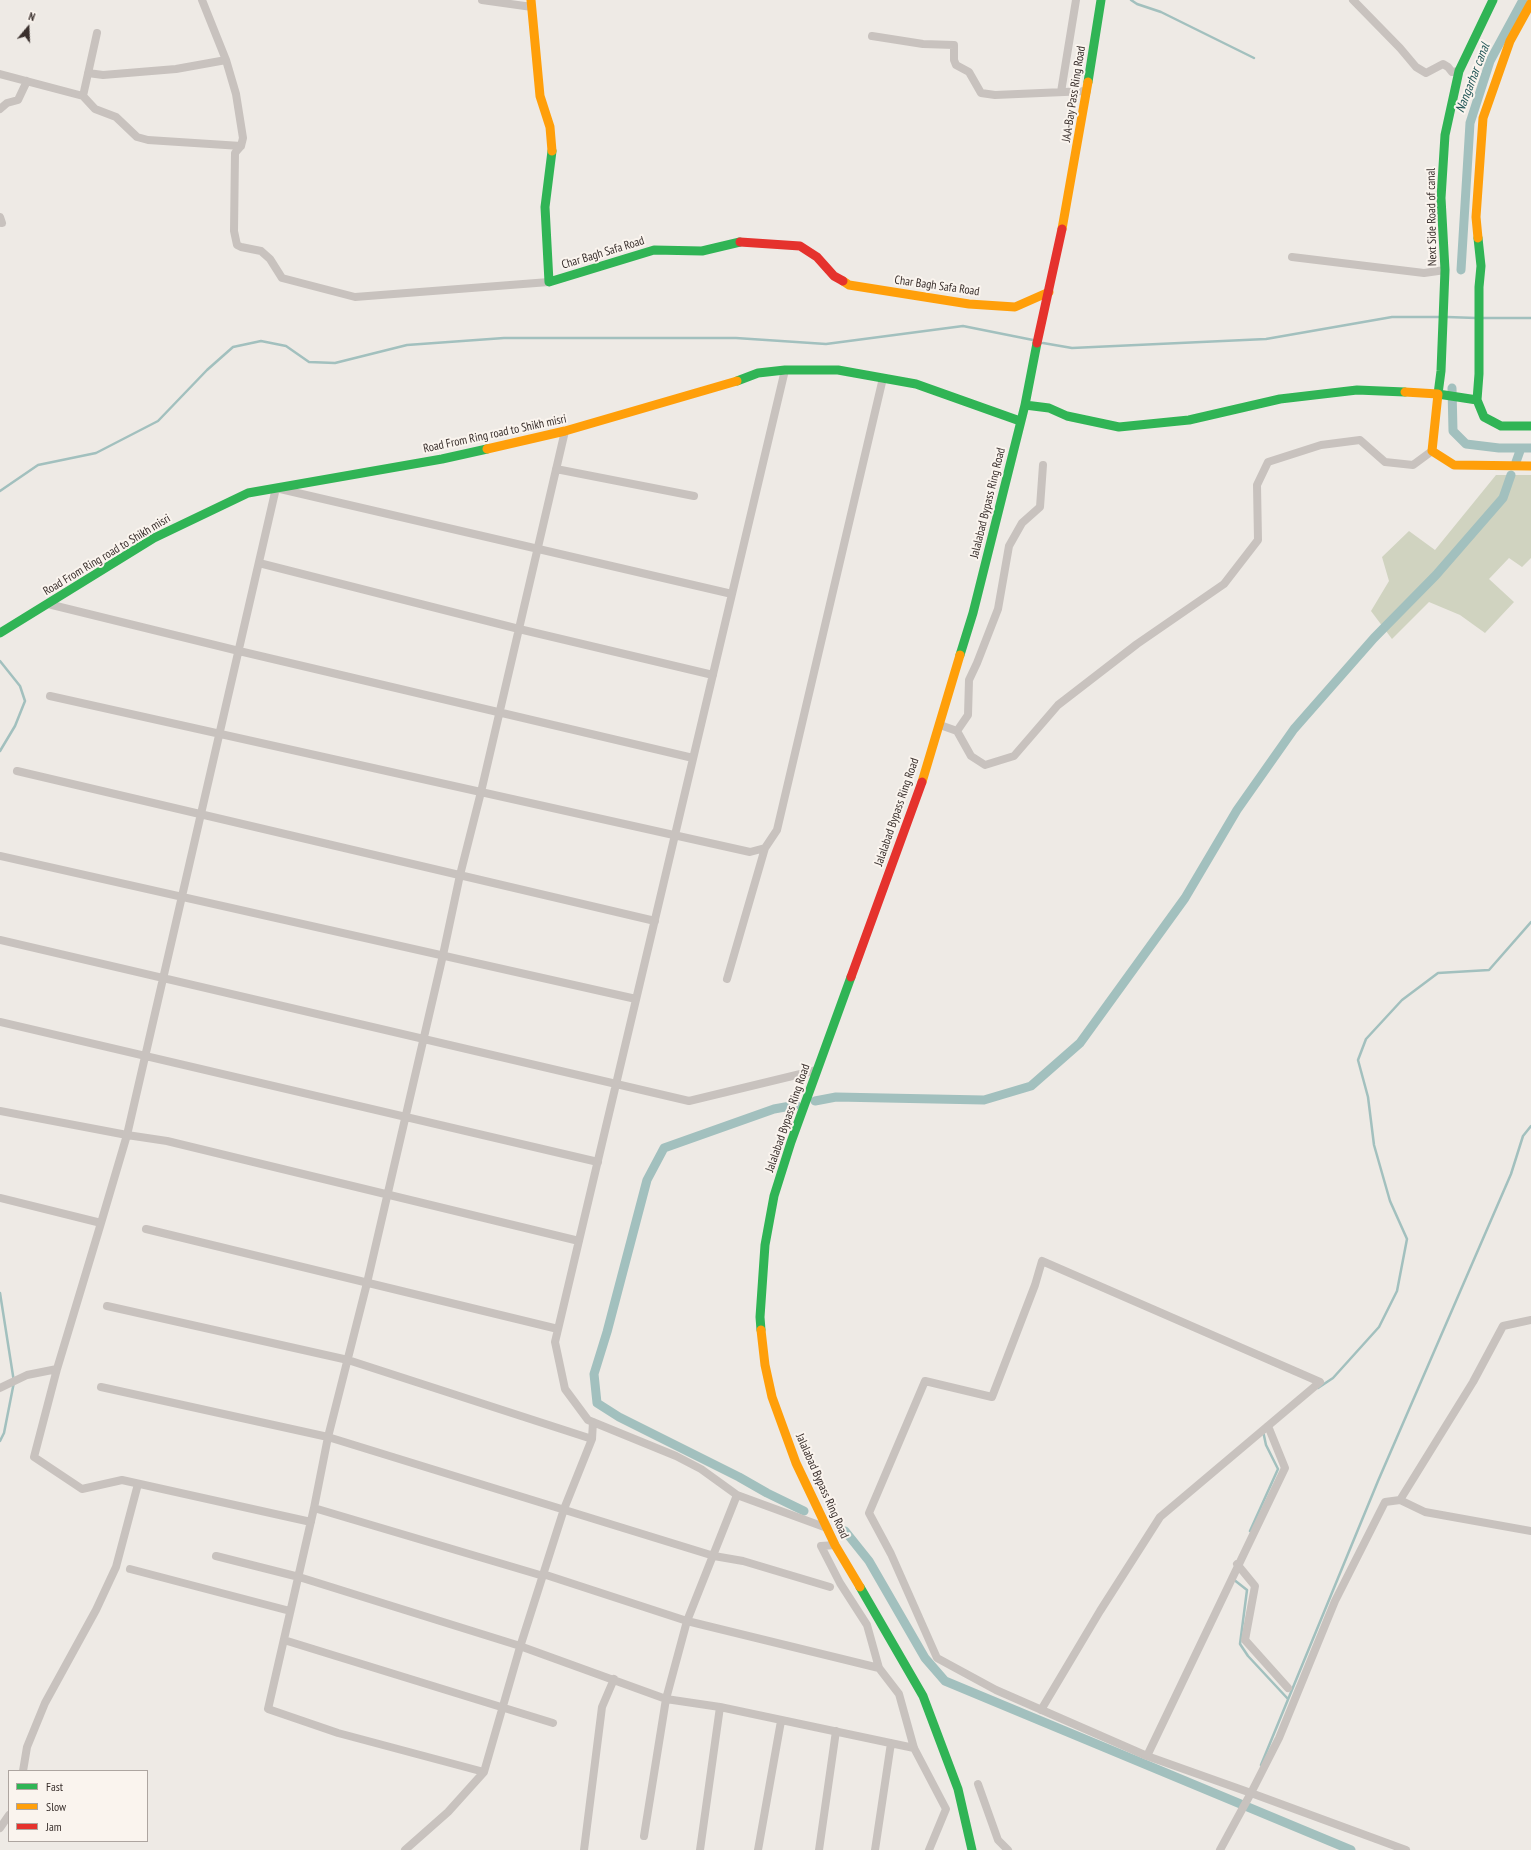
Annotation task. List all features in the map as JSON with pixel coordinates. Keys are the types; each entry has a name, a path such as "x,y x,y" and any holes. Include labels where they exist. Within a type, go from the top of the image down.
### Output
{"main road":[{"name":"JAA-Bay Pass Ring Road","path":"1049,292 1070,193 1101,0"},
{"name":"Next Side Road of canal","path":"1432,451 1441,394 1445,282 1442,198 1445,135 1459,71 1493,0"},
{"name":"Char Bagh Safa Road","path":"532,4 540,96 550,127 553,146 545,207 549,282 654,250 702,251 744,241 800,246 817,257 834,276 849,285 969,304 1014,307 1049,292"},
{"path":"1531,4 1510,41 1483,118 1476,217 1481,266 1479,287 1479,374 1473,399 1484,417 1501,426 1531,426"},
{"name":"Jalalabad Bypass Ring Road","path":"972,1850 958,1788 923,1696 835,1545 796,1463 772,1397 765,1365 760,1317 764,1246 774,1196 791,1142 922,782 940,725 973,613 1025,405 1044,308 1049,292"},
{"name":"Road From Ring road to Shikh misri","path":"4,631 154,538 248,492 442,460 565,431 727,384 758,373 785,370 838,370 916,384 1020,421"},
{"path":"1025,405 1049,408 1067,416 1118,427 1189,420 1280,399 1357,390 1441,394 1473,399"},
{"path":"1432,451 1454,466 1531,466"}],"street":[{"path":"202,0 226,60 236,94 243,138 241,146 235,153 234,231 237,245 240,247 261,251 270,258 282,278 355,297 549,282"},
{"path":"482,0 532,4"},
{"path":"1061,92 1076,0"},
{"path":"1353,0 1400,48 1416,67 1426,73 1443,64 1452,72 1459,71"},
{"path":"83,96 96,33"},
{"path":"872,36 923,44 954,45 954,60 956,65 969,72 981,92 995,95 1087,91"},
{"path":"88,72 102,75 176,69 226,60"},
{"path":"0,74 83,96 89,100 95,109 116,117 137,136 148,140 241,146"},
{"path":"0,109 7,103 18,100 27,81"},
{"path":"1292,257 1424,273 1445,270"},
{"path":"785,370 555,1342 565,1389 588,1420 676,1456 701,1469 737,1495 828,1529"},
{"path":"727,979 765,848 777,830 883,378"},
{"path":"484,1772 338,1733 268,1709 299,1577 328,1437 367,1283 424,1039 460,875 500,713 565,431"},
{"path":"940,725 957,731 971,756 985,765 1014,756 1058,705 1136,644 1224,584 1258,540 1257,484 1268,462 1321,445 1360,440 1385,462 1413,465 1432,451"},
{"path":"957,731 968,715 969,680 998,609 1008,546 1022,523 1040,507 1043,465"},
{"path":"556,469 694,496"},
{"path":"311,1522 122,1480 82,1489 34,1457 57,1369 102,1223 127,1135 276,488 732,594"},
{"path":"259,564 519,629 713,675"},
{"path":"48,604 239,651 693,758"},
{"path":"50,696 750,852 765,848"},
{"path":"17,772 655,921"},
{"path":"0,856 636,999"},
{"path":"0,940 690,1101 817,1070"},
{"path":"0,1022 598,1162"},
{"path":"0,1111 167,1141 579,1241"},
{"path":"0,1198 102,1223"},
{"path":"146,1229 558,1329"},
{"path":"1041,1710 1100,1611 1160,1517 1320,1382 1042,1261 1035,1285 992,1397 925,1381 869,1513 891,1554 937,1658 996,1690 1041,1710 1147,1756 1406,1850"},
{"path":"107,1306 348,1360 592,1439"},
{"path":"1400,1500 1473,1382 1503,1326 1531,1320"},
{"path":"0,1388 27,1375 57,1369"},
{"path":"101,1387 328,1437 714,1556 743,1561 830,1587"},
{"path":"405,1850 448,1812 484,1772 520,1647 564,1509 592,1439 593,1422"},
{"path":"1147,1756 1285,1468 1268,1426"},
{"path":"23,1770 27,1747 45,1703 96,1610 116,1567 138,1484"},
{"path":"644,1836 666,1699 687,1621 737,1495"},
{"path":"1220,1850 1279,1738 1335,1602 1385,1502 1400,1500 1425,1512 1531,1531"},
{"path":"314,1508 540,1575 543,1574 687,1621 879,1668"},
{"path":"835,1545 821,1546 840,1584 867,1625 879,1668 899,1694 914,1748 946,1809 929,1850"},
{"path":"216,1556 299,1577 520,1647 614,1679 666,1699 720,1707 914,1748"},
{"path":"1238,1564 1255,1586 1245,1640 1288,1688"},
{"path":"130,1569 290,1611"},
{"path":"284,1640 553,1723"},
{"path":"584,1850 602,1707 614,1679"},
{"path":"700,1850 720,1707"},
{"path":"758,1850 781,1721"},
{"path":"819,1850 836,1731"},
{"path":"875,1850 891,1743"},
{"path":"978,1784 998,1840 1008,1850"},
{"path":"0,1828 8,1816"}],"green space":[{"path":"1496,475 1531,475 1531,558 1522,567 1509,558 1489,579 1514,602 1485,633 1460,615 1429,602 1392,639 1371,611 1389,581 1382,557 1409,531 1435,550"}],"waterway":[{"path":"1131,0 1137,4 1161,12 1254,58"},
{"name":"Nangarhar canal","path":"1461,270 1470,123 1490,61 1523,0"},
{"path":"1043,343 1072,348 1266,339 1392,317 1440,317"},
{"path":"1447,317 1476,318"},
{"path":"1483,318 1531,318"},
{"path":"0,491 38,465 96,453 158,421 207,370 233,347 261,341 286,346 309,362 335,363 407,345 504,338 736,338 826,344 963,326 1033,340"},
{"path":"1452,388 1453,431 1466,444 1499,448 1531,448"},
{"path":"1516,462 1521,448"},
{"path":"815,1101 836,1097 984,1100 1031,1086 1080,1043 1185,898 1237,810 1294,729 1374,638 1436,575 1503,498 1511,475"},
{"path":"0,661 20,686 25,701 15,726 0,751"},
{"path":"1318,1388 1333,1378 1379,1327 1397,1291 1407,1239 1390,1201 1374,1145 1368,1097 1358,1060 1366,1039 1402,1000 1438,973 1489,970 1531,922"},
{"path":"796,1105 774,1109 664,1148 647,1180 607,1332 594,1374 597,1403 619,1417 804,1511"},
{"path":"1261,1765 1378,1481 1511,1174 1523,1136 1531,1126"},
{"path":"0,1293 14,1382 4,1433 0,1441"},
{"path":"1250,1531 1278,1469 1266,1445 1263,1431"},
{"path":"845,1531 869,1561 925,1658 945,1681 1351,1850"},
{"path":"1233,1579 1247,1590 1240,1644 1248,1656 1288,1699"}],"traffic: fast":[{"path":"1088,82 1101,0"},
{"path":"1477,400 1438,394 1441,371 1445,270 1441,198 1445,135 1459,71 1493,0"},
{"path":"552,151 545,207 549,282 654,250 702,251 740,242"},
{"path":"1478,238 1481,266 1479,287 1479,374 1477,400 1484,417 1501,426 1531,426"},
{"path":"960,655 973,613 1025,405 1037,343"},
{"path":"737,381 758,373 785,370 838,370 916,384 1020,421"},
{"path":"1025,405 1049,408 1067,416 1119,427 1189,420 1280,399 1357,390 1405,392"},
{"path":"0,633 154,538 248,493 442,459 487,449"},
{"path":"761,1330 760,1317 765,1245 774,1196 791,1142 851,977"},
{"path":"860,1587 923,1696 958,1789 972,1850"}],"traffic: slow":[{"path":"531,0 540,96 550,127 552,151"},
{"path":"1478,238 1476,217 1483,118 1510,41 1531,3"},
{"path":"1062,229 1088,82"},
{"path":"843,281 849,285 969,304 1015,307 1049,292"},
{"path":"487,449 565,431 737,381"},
{"path":"1405,392 1438,394 1432,451 1454,465 1531,466"},
{"path":"922,782 960,655"},
{"path":"761,1330 765,1365 772,1397 796,1463 835,1545 860,1587"}],"traffic: jam":[{"path":"1037,343 1062,229"},
{"path":"740,242 800,246 817,257 834,276 843,281"},
{"path":"851,977 922,782"}]}
